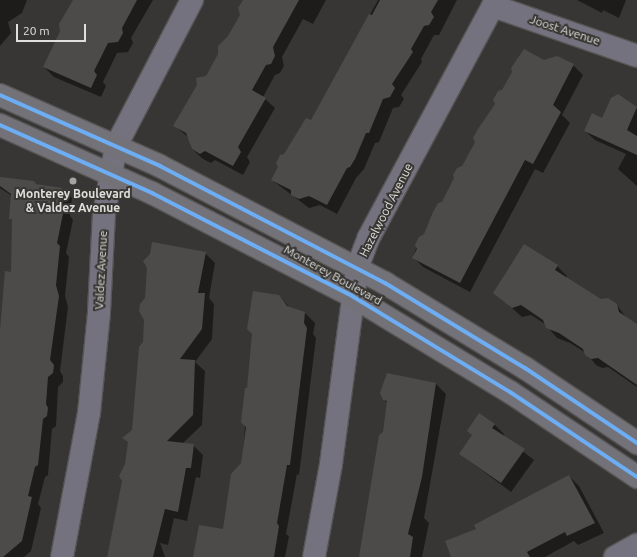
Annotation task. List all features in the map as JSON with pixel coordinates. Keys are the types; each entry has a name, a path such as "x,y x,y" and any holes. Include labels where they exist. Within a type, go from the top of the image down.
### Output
{"main road":[{"name":"Monterey Boulevard","path":"0,95 116,146 357,268 484,342 637,443"},
{"name":"Monterey Boulevard","path":"0,125 197,215 352,296 492,380 637,478"}],"street":[{"name":"Valdez Avenue","path":"62,557 90,406 100,312 104,214 116,146 192,0"},
{"name":"Joost Avenue","path":"494,3 637,56"},
{"name":"Hazelwood Avenue","path":"314,557 331,464 352,296 357,268 369,237 494,3"},
{"path":"615,557 637,545"}],"building":[{"path":"73,0 137,0 122,28 123,33 118,42 108,43 94,71 97,75 91,88 43,67 60,31 59,24"},
{"path":"243,0 299,0 273,47 275,56 271,64 266,65 252,90 266,98 238,147 241,152 233,166 205,151 200,154 192,149 186,133 173,126 197,85 196,78 206,76 218,54 218,46 228,36 240,15 238,8"},
{"path":"380,0 438,0 431,12 434,17 429,25 424,26 411,49 413,52 392,84 395,88 390,97 383,99 369,133 366,133 355,159 350,167 347,168 327,205 309,196 299,199 291,195 291,190 271,180 278,167 276,163 280,155 284,154 306,118 311,120 369,14 372,15"},
{"path":"524,49 544,60 557,56 574,64 553,105 561,112 533,164 525,160 460,283 412,258 417,249 415,245 419,237 424,234 438,203 442,202 454,178 453,175 457,168 462,166 475,142 473,138 495,104 493,100 498,91 502,90 512,72 511,68"},
{"path":"618,94 637,107 627,130 637,136 637,155 584,131 592,113 602,118 611,98"},
{"path":"0,177 34,181 36,184 62,188 61,206 64,209 57,243 60,246 56,285 59,296 50,360 54,365 53,373 48,377 46,404 48,408 47,416 43,419 38,465 35,467 28,496 32,497 22,541 3,557 0,557 0,330 5,271 11,272 12,219 9,219 11,194 0,186"},
{"path":"152,242 206,252 198,293 205,293 202,329 180,359 195,360 193,415 167,441 194,444 191,468 186,468 178,512 165,509 153,557 107,557 122,481 119,476 125,464 128,442 122,438 132,430 139,347 143,342 144,320 139,311 140,304 145,298 147,268 143,261 150,254"},
{"path":"524,244 558,265 555,270 601,299 608,298 617,304 619,312 637,324 637,385 598,358 591,359 585,355 583,349 559,333 546,328 543,320 521,305 512,308 493,293"},
{"path":"253,291 279,295 287,306 305,312 304,323 307,328 290,465 287,465 277,523 279,526 274,557 193,557 199,525 223,529 231,474 241,463 246,427 241,422 245,388 247,388 252,334 247,329"},
{"path":"387,373 436,383 422,477 408,534 413,537 410,557 359,557 379,435 383,432 387,401 383,400 380,393"},
{"path":"479,413 495,424 492,428 525,449 501,483 459,454 472,435 467,431"},
{"path":"569,475 595,523 567,536 565,532 527,552 530,557 451,557 445,541 476,529 474,525"}],"cycle path":[{"path":"0,95 160,166 385,283 525,368 637,443"},
{"path":"0,125 152,193 352,296 510,392 637,477"}],"place":[{"name":"Monterey Boulevard & Valdez Avenue","path":"73,181"}]}
